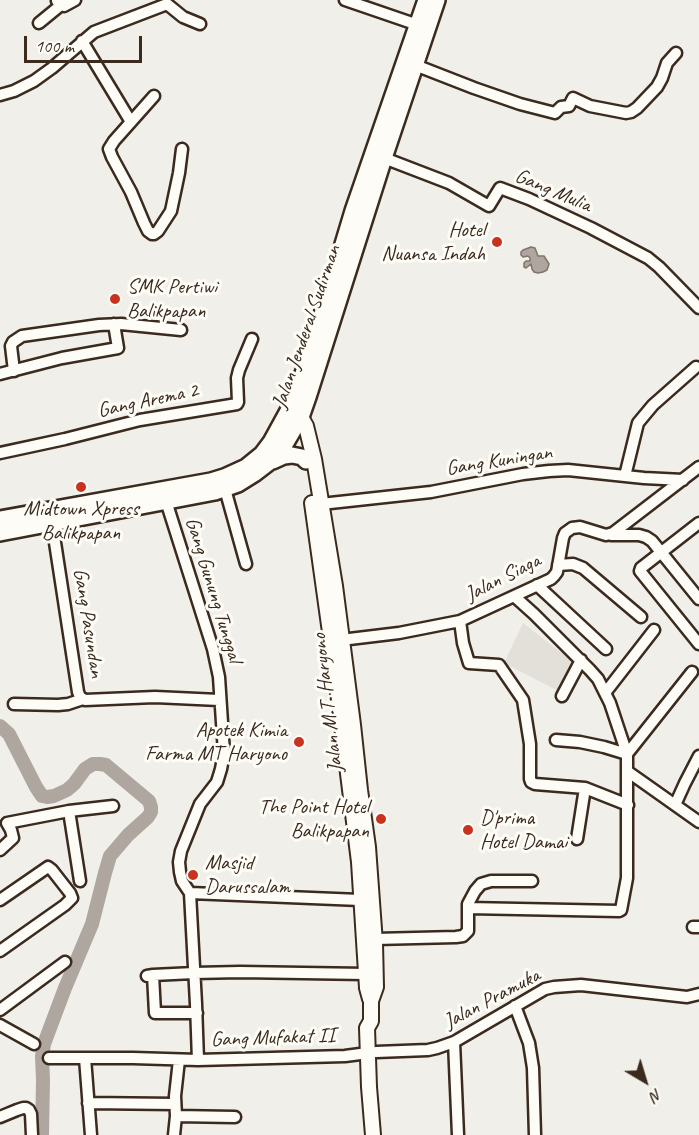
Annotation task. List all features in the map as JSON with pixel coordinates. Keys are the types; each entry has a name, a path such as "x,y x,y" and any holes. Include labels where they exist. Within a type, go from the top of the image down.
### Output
{"highway":[{"name":"Jalan Jenderal Sudirman","path":"294,414 353,211 426,0"},
{"name":"Jalan Jenderal Sudirman","path":"0,533 225,489 238,484 271,461 284,446 287,428 316,375 384,158 437,0"},
{"name":"Jalan Jenderal Sudirman","path":"0,519 224,477 253,462 287,428"},
{"path":"271,461 292,455 306,460"}],"main road":[{"name":"Jalan M.T. Haryono","path":"294,414 306,426 309,434 335,586 368,847 376,987 371,1001"},
{"name":"Jalan M.T. Haryono","path":"287,428 301,441 306,460 359,862 367,988 371,1001 371,1021 375,1028 369,1087 373,1135"},
{"name":"Jalan M.T. Haryono","path":"372,1053 380,1135"}],"street":[{"path":"39,23 59,2 67,5 75,0"},
{"path":"345,0 418,25"},
{"path":"0,95 34,81 100,29 167,2 183,17 200,24"},
{"path":"82,41 131,122"},
{"path":"415,65 520,104 555,113 561,107 569,106 573,98 590,106 626,113 637,108 657,87 667,63 676,53"},
{"path":"154,96 111,145 109,151 131,192 148,231 152,234 158,231 171,212 182,149"},
{"name":"Gang Mulia","path":"384,158 449,183 489,206 500,188 529,198 648,258 699,307"},
{"path":"14,371 11,346 19,337 114,324 182,330"},
{"path":"0,374 62,358 118,348 114,324"},
{"name":"Gang Arema 2","path":"0,453 66,440 140,420 236,404 238,402 238,370 252,339"},
{"path":"625,476 638,423 653,405 696,367"},
{"path":"606,535 620,529 699,467"},
{"name":"Gang Kuningan","path":"321,504 431,492 549,471 568,470 683,480"},
{"path":"225,489 246,564"},
{"name":"Gang Gunung Tunggal","path":"166,501 213,649 219,677 224,753 217,782 200,804 179,862 182,881 190,893 198,1060"},
{"name":"Gang Pasundan","path":"52,523 78,692 83,699 155,697 219,700"},
{"path":"699,523 640,571 699,644"},
{"name":"Jalan Siaga","path":"341,640 399,633 460,621 554,576 557,572 563,538 565,533 572,528 580,527 606,535"},
{"path":"606,535 639,535 652,541 699,598"},
{"path":"558,565 573,564 583,568 641,617"},
{"path":"537,585 606,649"},
{"path":"468,908 620,911 627,878 627,754 618,725 598,679 514,596"},
{"path":"460,621 469,663 499,665 523,700 530,744 531,782 585,789 627,805"},
{"path":"605,693 654,630"},
{"path":"562,696 581,660"},
{"path":"627,754 692,672"},
{"path":"15,704 58,705 83,699"},
{"path":"556,740 580,742 627,754"},
{"path":"675,805 699,756"},
{"path":"627,771 699,822"},
{"path":"577,839 585,789"},
{"path":"7,823 69,811 113,806"},
{"path":"69,811 80,882"},
{"path":"0,814 13,835 13,838 0,850"},
{"path":"0,900 48,867 70,892 72,898 0,951"},
{"path":"375,939 463,936 468,932 470,900 475,891 485,882 532,881"},
{"path":"190,893 360,900"},
{"path":"0,1010 65,962"},
{"path":"197,1013 154,1013 150,975 366,974"},
{"name":"Jalan Pramuka","path":"372,1053 428,1050 454,1042 515,1006 554,987 581,985 687,997 699,994"},
{"path":"515,1006 529,1043 533,1068 535,1135"},
{"path":"0,1026 34,1044"},
{"path":"454,1042 458,1135"},
{"name":"Gang Mufakat II","path":"49,1058 198,1060 345,1056 372,1053"},
{"path":"85,1058 91,1135"},
{"path":"174,1135 179,1060"},
{"path":"88,1103 175,1104"},
{"path":"0,1117 23,1107 26,1108 31,1114 32,1135"},
{"path":"176,1116 235,1117"}],"shaded area":[{"path":"531,247 535,248 538,256 544,256 549,264 547,270 538,273 534,272 531,264 524,267 524,263 530,261 530,258 523,257 521,252"},
{"path":"523,623 573,662 562,693 504,663"}],"waterway":[{"path":"0,726 9,734 42,796 54,796 67,790 85,769 93,764 100,764 106,765 149,801 151,807 148,817 110,856 92,924 44,1044 42,1135"}],"place":[{"name":"Hotel Nuansa Indah","path":"497,242"},
{"name":"SMK Pertiwi Balikpapan","path":"115,299"},
{"name":"Midtown Xpress Balikpapan","path":"81,487"},
{"name":"Apotek Kimia Farma MT Haryono","path":"299,742"},
{"name":"The Point Hotel Balikpapan","path":"381,819"},
{"name":"D'prima Hotel Damai","path":"468,830"},
{"name":"Masjid Darussalam","path":"193,875"}]}
